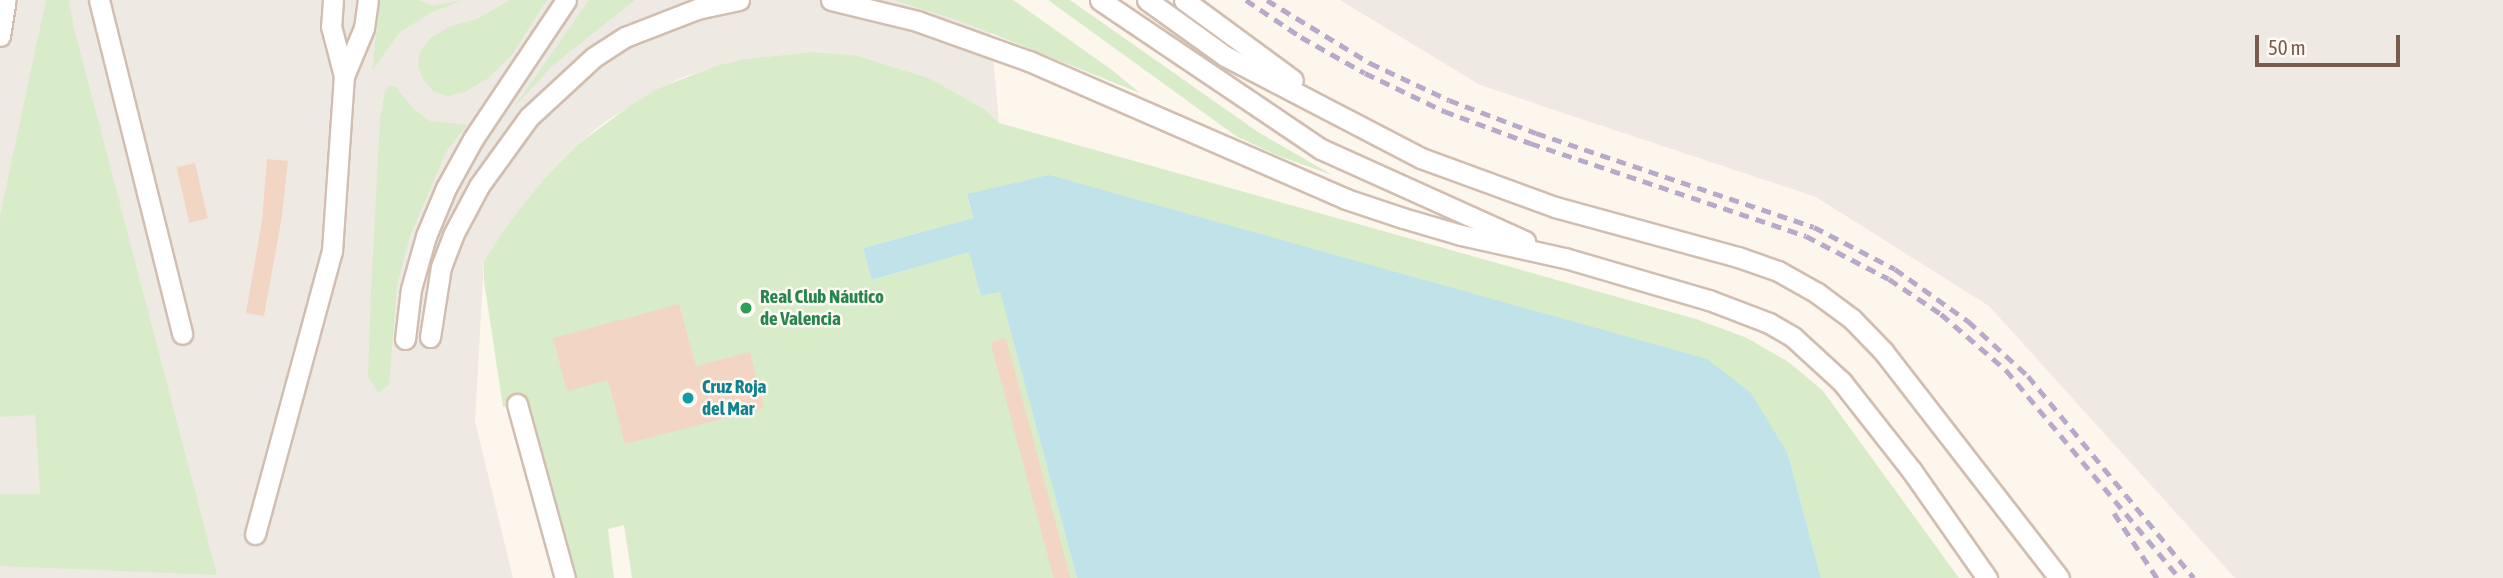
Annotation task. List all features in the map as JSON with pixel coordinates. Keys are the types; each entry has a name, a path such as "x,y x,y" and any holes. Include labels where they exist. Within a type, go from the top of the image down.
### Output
{"street":[{"path":"0,36 6,0"},
{"path":"99,0 182,334"},
{"path":"255,534 332,251 344,76 331,26 334,0"},
{"path":"344,76 364,28 368,0"},
{"path":"405,339 411,289 426,236 446,188 473,139 566,0"},
{"path":"430,337 441,267 453,234 487,174 529,117 594,57 625,37 698,9 739,0"},
{"path":"831,0 917,21 1017,56 1358,203 1461,235 1565,258 1740,310 1793,337 1819,359 1862,405 1987,578"},
{"path":"1100,0 1321,149 1565,258"},
{"path":"1147,0 1224,56 1421,158 1555,207 1738,257 1778,271 1817,293 1852,319 1883,351 2059,578"},
{"path":"1184,0 1348,120"},
{"path":"517,404 565,578"}],"shaded area":[{"path":"0,0 988,0 999,123 983,109 929,78 855,55 811,52 745,59 686,76 659,88 606,121 577,145 545,178 484,261 475,421 513,578 0,578"},
{"path":"1340,0 2503,0 2503,578 2235,578 1989,306 1816,197 1480,85"}],"green space":[{"path":"46,0 69,0 74,28 217,575 0,566 0,494 40,494 35,415 0,417 0,216"},
{"path":"380,0 419,0 432,6 464,0 432,12 399,33 372,71"},
{"path":"510,0 547,0 511,56 487,79 465,92 448,96 434,92 424,81 418,67 420,52 430,38 451,26 477,19"},
{"path":"589,0 635,0 551,67 512,110"},
{"path":"894,0 1013,0 1140,93 963,22"},
{"path":"1048,0 1070,0 1258,132 1332,175 1276,155 1236,136"},
{"name":"Real Club Náutico de Valencia","path":"811,52 855,55 929,78 984,109 999,123 1696,319 1747,338 1790,363 1823,391 1959,578 1821,578 1788,454 967,195 973,218 863,248 873,280 970,251 981,296 1000,291 1077,578 632,578 624,525 608,529 614,578 573,578 527,402 503,407 484,281 484,261 509,223 545,178 577,145 631,105 659,88 716,66 745,59"},
{"path":"390,85 396,87 414,109 430,121 467,125 446,152 410,236 397,286 389,385 378,393 368,377 371,290 380,120 385,91"}],"water":[{"path":"1049,175 1707,359 1751,393 1788,454 1821,578 1077,578 1000,292 981,296 969,252 872,280 863,248 973,218 967,194"}],"building":[{"path":"267,159 288,161 282,216 264,316 246,313 262,221"},
{"path":"195,163 208,219 189,223 176,167"},
{"path":"679,304 696,366 750,352 764,408 625,444 608,380 567,391 553,338"},
{"path":"1006,338 1070,578 1054,578 991,342"}],"railway":[{"path":"1246,0 1301,37 1365,73 1444,111 1530,143 1806,236 1889,279 1941,314 2006,370 2179,578"},
{"path":"1267,0 1370,63 1449,100 1536,133 1814,227 1895,269 1968,321 2028,376 2194,578"},
{"path":"2114,513 2157,578"}],"place":[{"name":"Real Club Náutico de Valencia","path":"746,308"},
{"name":"Cruz Roja del Mar","path":"688,398"}]}
